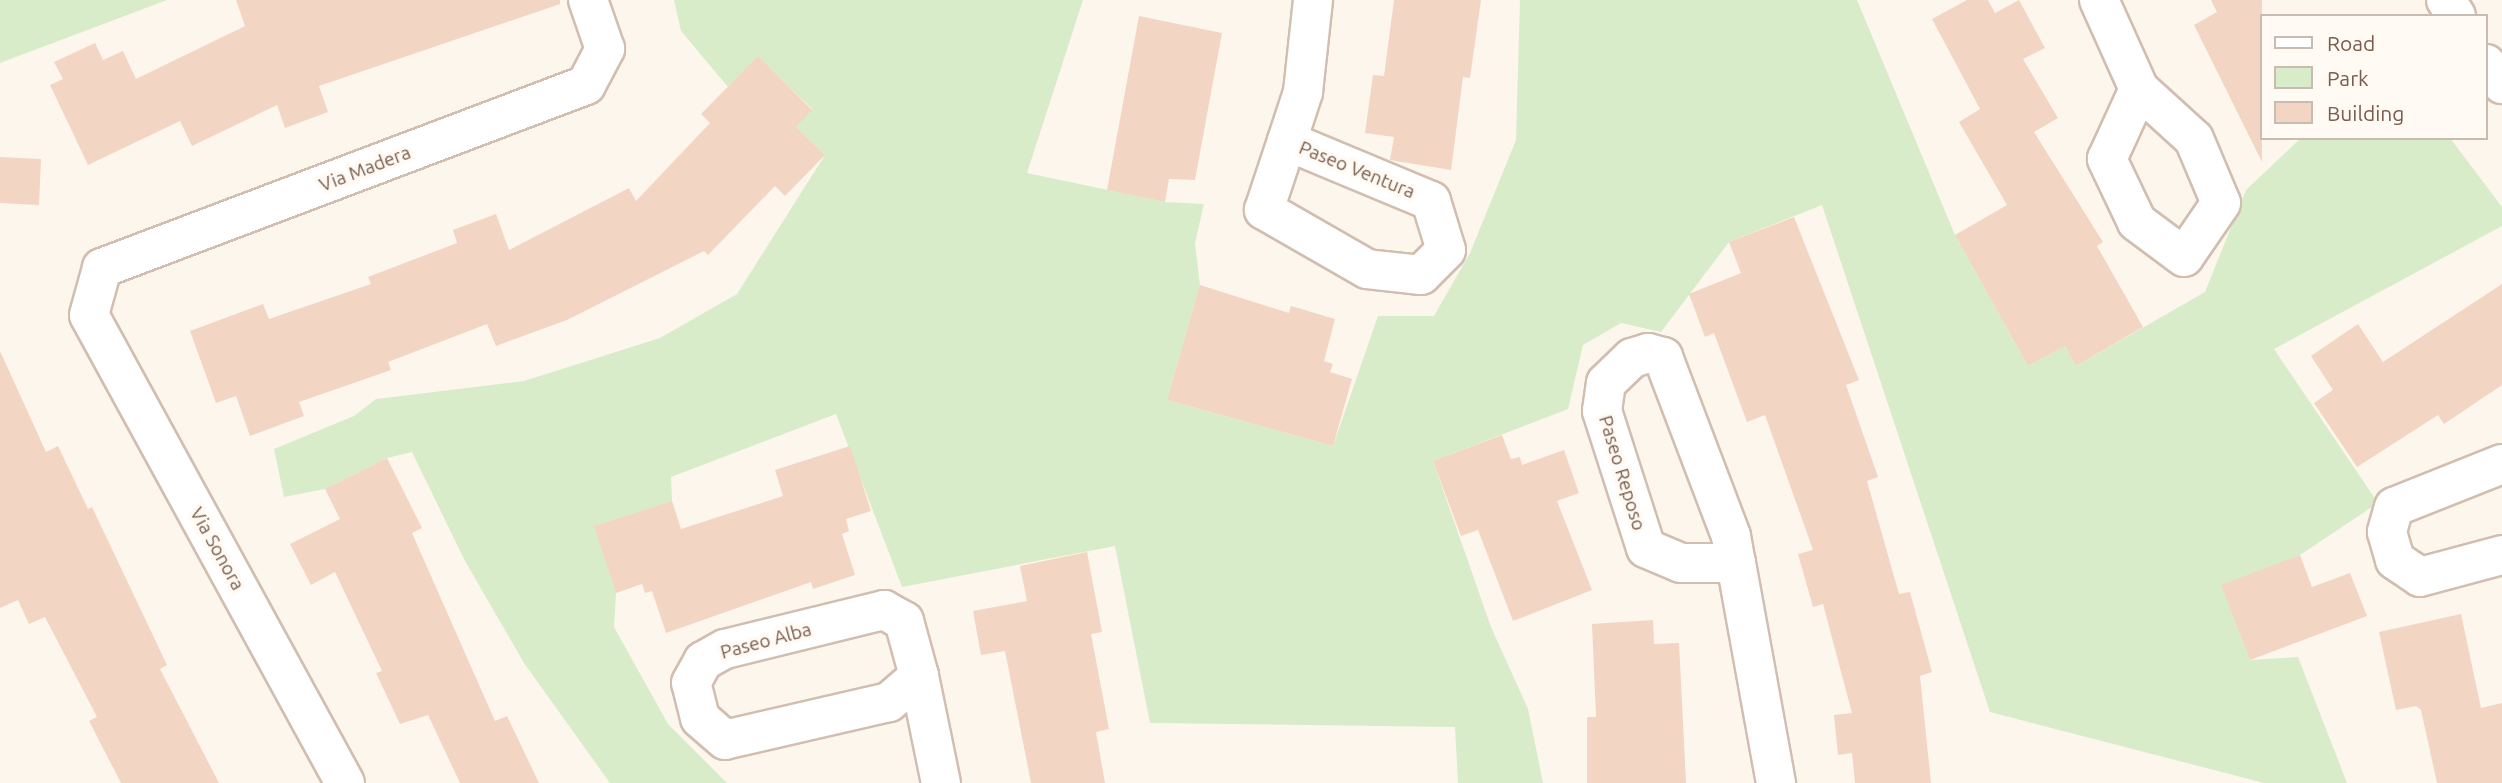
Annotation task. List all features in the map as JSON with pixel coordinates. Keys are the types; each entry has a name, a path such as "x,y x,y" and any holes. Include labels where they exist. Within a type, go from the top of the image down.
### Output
{"street":[{"name":"Via Madera","path":"89,315 102,268 586,85 605,49 588,0"},
{"name":"Paseo Ventura","path":"1287,141 1431,201 1446,250 1421,275 1367,270 1264,210 1303,92 1313,0"},
{"path":"2099,0 2139,89"},
{"path":"2488,67 2502,85"},
{"name":"Via Sonora","path":"89,315 345,783"},
{"name":"Paseo Reposo","path":"1736,563 1681,563 1646,548 1602,411 1606,383 1632,358 1648,353 1663,357 1731,536 1736,563 1776,783"},
{"path":"2502,464 2394,507 2387,532 2395,560 2420,577 2502,555"},
{"name":"Paseo Alba","path":"919,677 889,702 725,740 700,718 691,683 703,661 725,649 884,610 904,621 919,677 941,783"}],"green space":[{"path":"0,0 167,0 0,63"},
{"path":"674,0 1083,0 1027,173 1165,202 1204,204 1195,243 1200,286 1167,400 1333,446 1378,316 1434,316 1470,253 1516,140 1520,0 1857,0 1955,235 2028,366 2065,346 2076,366 2205,292 2246,190 2299,140 2452,140 2502,207 2502,226 2274,349 2378,503 2300,555 2222,586 2250,660 2298,657 2347,783 2264,783 1990,712 1822,205 1729,242 1661,332 1621,323 1583,345 1568,409 1433,461 1491,627 1528,709 1543,783 1458,783 1455,727 1150,723 1115,546 902,587 836,414 671,477 672,501 595,526 616,593 614,627 668,724 727,783 610,783 524,663 465,561 412,452 387,458 325,489 284,497 274,449 354,416 376,399 524,381 660,338 737,294 825,155 796,127 812,109 758,57 728,87 681,31"}],"building":[{"path":"236,0 560,0 560,4 319,86 328,112 285,128 277,105 192,146 180,121 88,165 50,85 63,79 54,62 95,43 103,60 123,51 136,79 245,26"},
{"path":"1394,0 1481,0 1470,78 1463,77 1451,170 1390,160 1394,137 1365,133 1373,75 1384,76"},
{"path":"1967,0 1988,0 1995,13 2019,0 2045,48 2023,59 2058,118 2034,132 2103,242 2097,246 2143,327 2076,366 2065,346 2028,366 1955,235 2007,205 1959,122 1980,109 1932,19"},
{"path":"2211,0 2262,0 2262,162 2194,25 2217,12"},
{"path":"1139,16 1222,33 1195,180 1169,179 1165,202 1107,190"},
{"path":"758,56 812,110 796,127 825,155 785,196 775,186 708,255 704,251 567,320 496,346 487,324 388,362 391,370 299,402 304,416 250,436 236,396 216,403 190,331 263,304 269,319 371,284 368,277 457,243 453,230 496,214 509,250 629,188 636,201 710,123 701,114"},
{"path":"0,157 41,159 39,205 0,203"},
{"path":"1794,217 1859,380 1846,385 1878,477 1867,481 1899,594 1910,592 1932,672 1920,676 1931,783 1855,783 1852,753 1838,755 1834,715 1852,713 1823,604 1813,607 1798,554 1813,550 1765,415 1747,422 1714,333 1705,337 1689,294 1741,273 1729,242"},
{"path":"2502,284 2502,385 2444,424 2438,415 2357,467 2314,403 2333,390 2311,356 2358,324 2383,362"},
{"path":"1200,285 1289,313 1291,306 1335,319 1324,361 1333,364 1330,372 1352,379 1333,446 1167,400"},
{"path":"0,351 46,452 58,446 88,509 92,507 167,665 160,669 219,783 121,783 89,721 97,717 45,617 29,624 18,600 0,608"},
{"path":"1502,435 1511,459 1520,457 1522,465 1564,450 1579,493 1557,501 1592,590 1513,621 1478,530 1461,536 1433,461"},
{"path":"850,446 871,511 846,519 849,531 842,534 855,575 813,589 811,582 666,633 652,591 645,593 642,584 616,593 594,526 672,501 681,529 783,496 775,470"},
{"path":"387,458 422,528 412,533 495,721 507,716 539,783 460,783 428,715 400,724 376,673 382,671 335,572 311,585 290,544 340,519 325,489"},
{"path":"1087,552 1102,632 1091,634 1109,729 1096,732 1105,783 1031,783 1005,651 981,655 973,611 1027,601 1020,566"},
{"path":"2300,555 2312,587 2350,573 2367,616 2250,660 2221,585"},
{"path":"2461,614 2481,708 2502,703 2502,783 2437,783 2421,710 2416,706 2396,710 2379,632"},
{"path":"1653,620 1654,644 1679,643 1686,783 1587,783 1587,717 1596,717 1592,624"}]}
